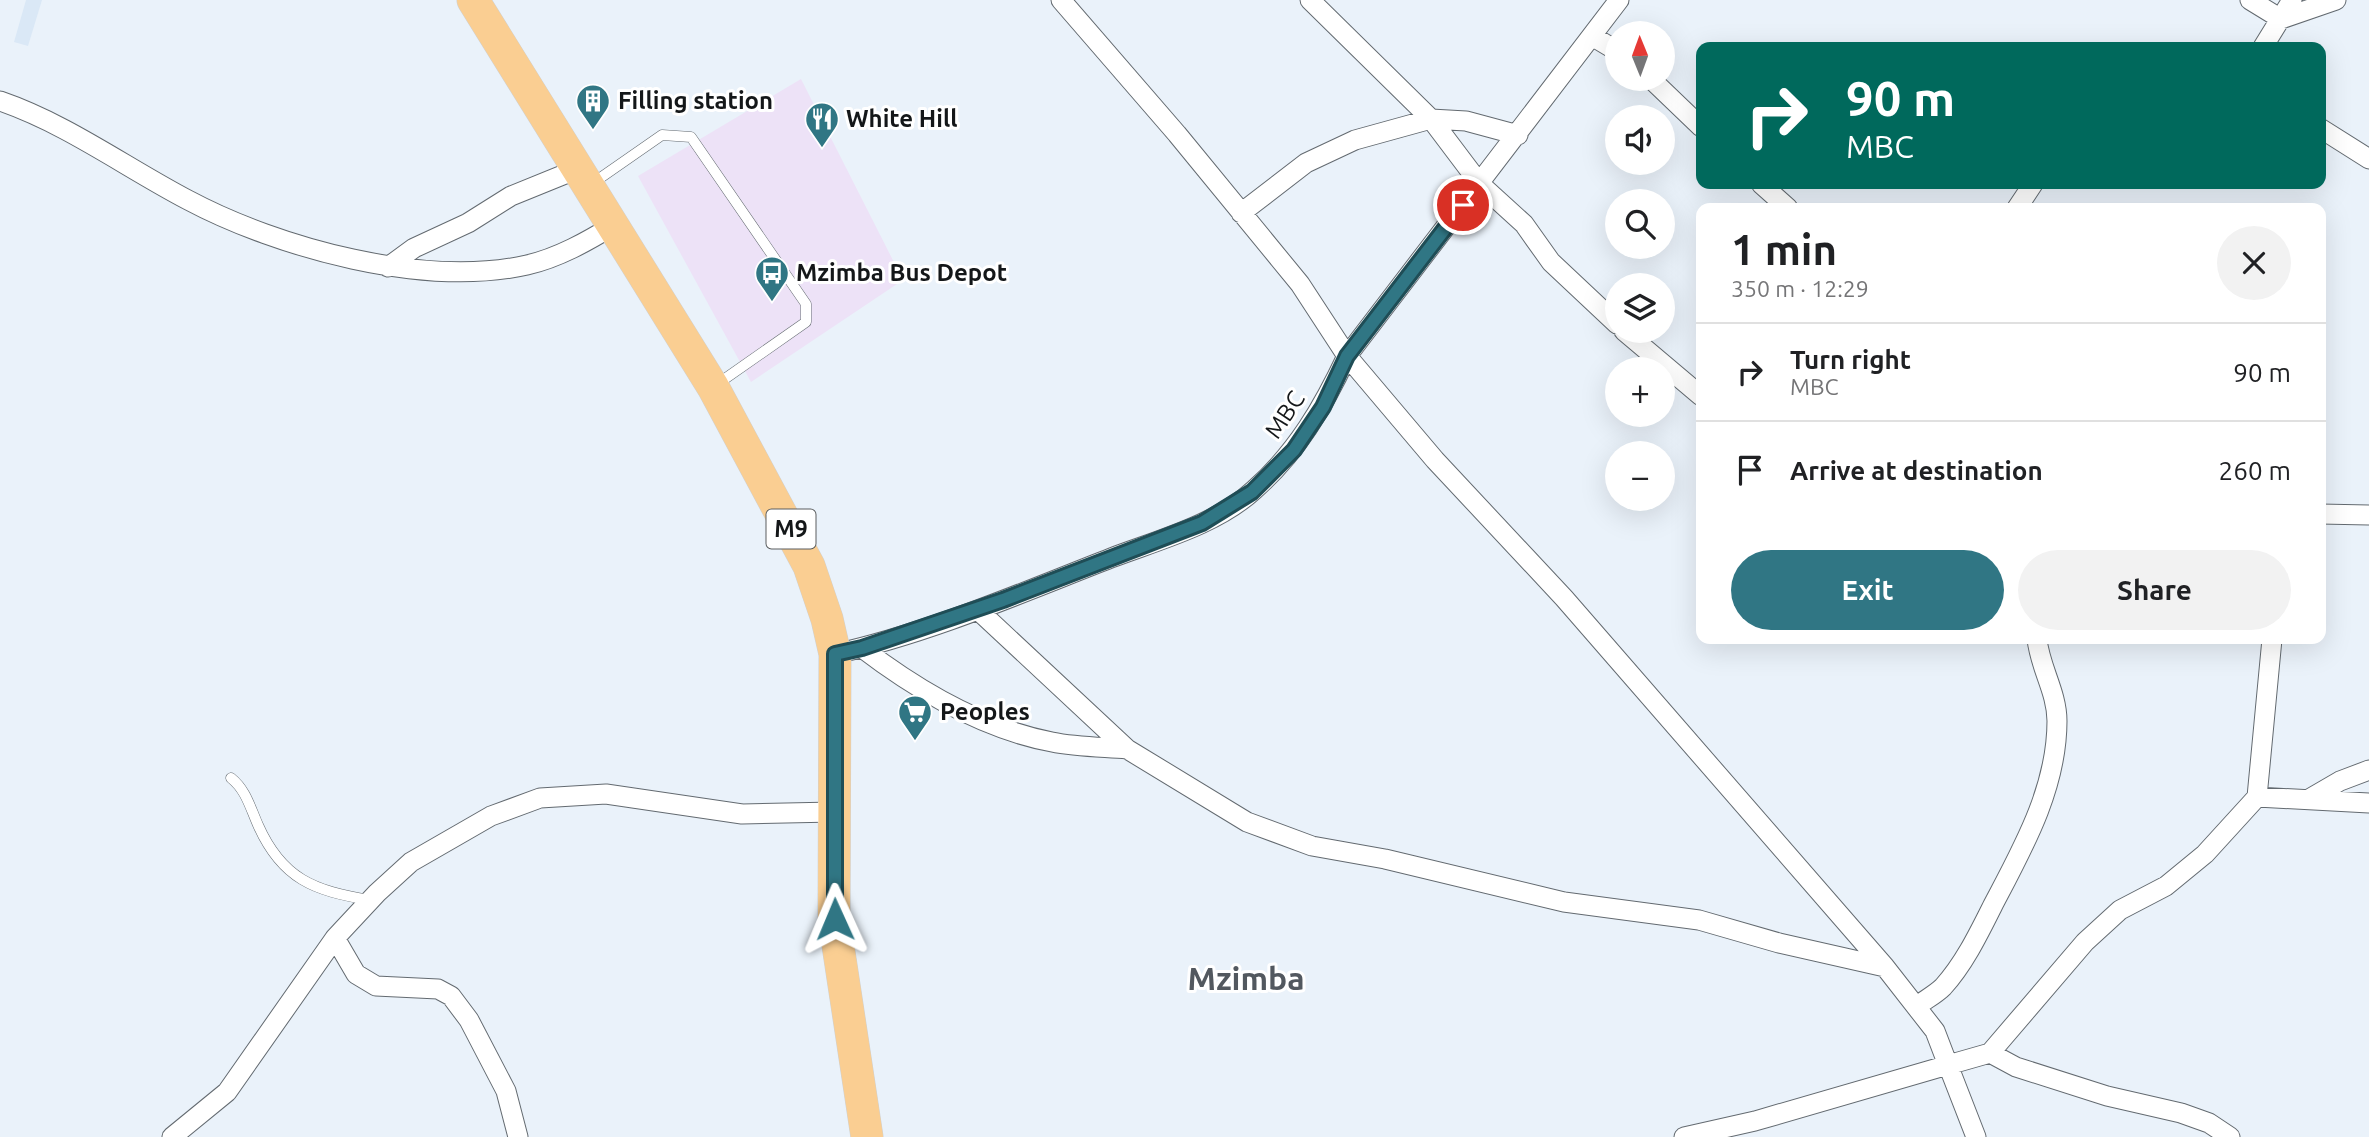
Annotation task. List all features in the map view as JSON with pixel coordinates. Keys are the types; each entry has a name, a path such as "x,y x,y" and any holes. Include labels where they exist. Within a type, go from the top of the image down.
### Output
{"main road":[{"name":"M9","path":"473,0 585,176 713,387 809,566 827,619 848,651 834,812 835,919 867,1137"}],"street":[{"path":"1061,0 1300,284 1347,356 1435,460 1610,650 1917,1006 1935,1031 1976,1137"},
{"path":"1310,0 1431,119 1480,184 1524,223 1551,262 1605,313"},
{"name":"MBC","path":"848,651 978,610 1202,523 1252,492 1294,450 1323,407 1347,356 1619,0"},
{"path":"2250,0 2281,19"},
{"path":"2266,42 2292,0"},
{"path":"2281,19 2336,0"},
{"path":"1592,36 1605,44"},
{"path":"1664,91 1696,122"},
{"path":"0,101 39,114 188,201 241,226 387,267 449,271 528,265 584,244 614,225"},
{"path":"1241,213 1306,163 1355,139 1431,119 1466,121 1518,135"},
{"path":"2326,132 2369,159"},
{"path":"387,267 414,248 468,223 512,195 585,176"},
{"path":"1767,189 1782,203"},
{"path":"1638,343 1696,392"},
{"path":"2326,514 2369,515"},
{"path":"978,610 1127,749 1247,822 1312,846 1385,859 1564,902 1699,920 1779,943 1885,967"},
{"path":"1917,1006 1942,988 1969,950 2035,822 2051,774 2057,703 2038,653 2037,644"},
{"path":"1684,1137 1755,1121 1990,1053 2085,942 2120,910 2166,886 2206,854 2257,797 2272,644"},
{"path":"848,651 993,726 1052,742 1127,749"},
{"path":"2308,799 2340,781 2369,770"},
{"path":"172,1137 227,1092 335,938 370,900 411,862 491,816 540,798 606,794 742,814 834,812"},
{"path":"2257,797 2369,803"},
{"path":"335,938 355,974 376,986 438,989 451,996 469,1020 506,1091 518,1137"},
{"path":"1990,1053 2016,1067 2107,1096 2180,1113 2209,1123 2230,1137"}],"lane":[{"path":"585,176 662,135 691,137 806,304 806,322 713,387"},
{"path":"231,778 242,788 271,851 289,871 309,885 338,895 370,900"}],"shaded area":[{"path":"26,0 42,0 28,46 14,42"},
{"path":"801,79 903,280 751,382 638,176"}],"place":[{"name":"Filling station","path":"593,131"},
{"name":"White Hill","path":"822,149"},
{"name":"Mzimba Bus Depot","path":"772,303"},
{"name":"Peoples","path":"915,742"}],"district":[{"name":"Mzimba","path":"1246,979"}],"route":[{"path":"835,919 835,654 862,648 978,610 1202,523 1252,492 1294,450 1323,407 1347,356 1463,205"}]}
